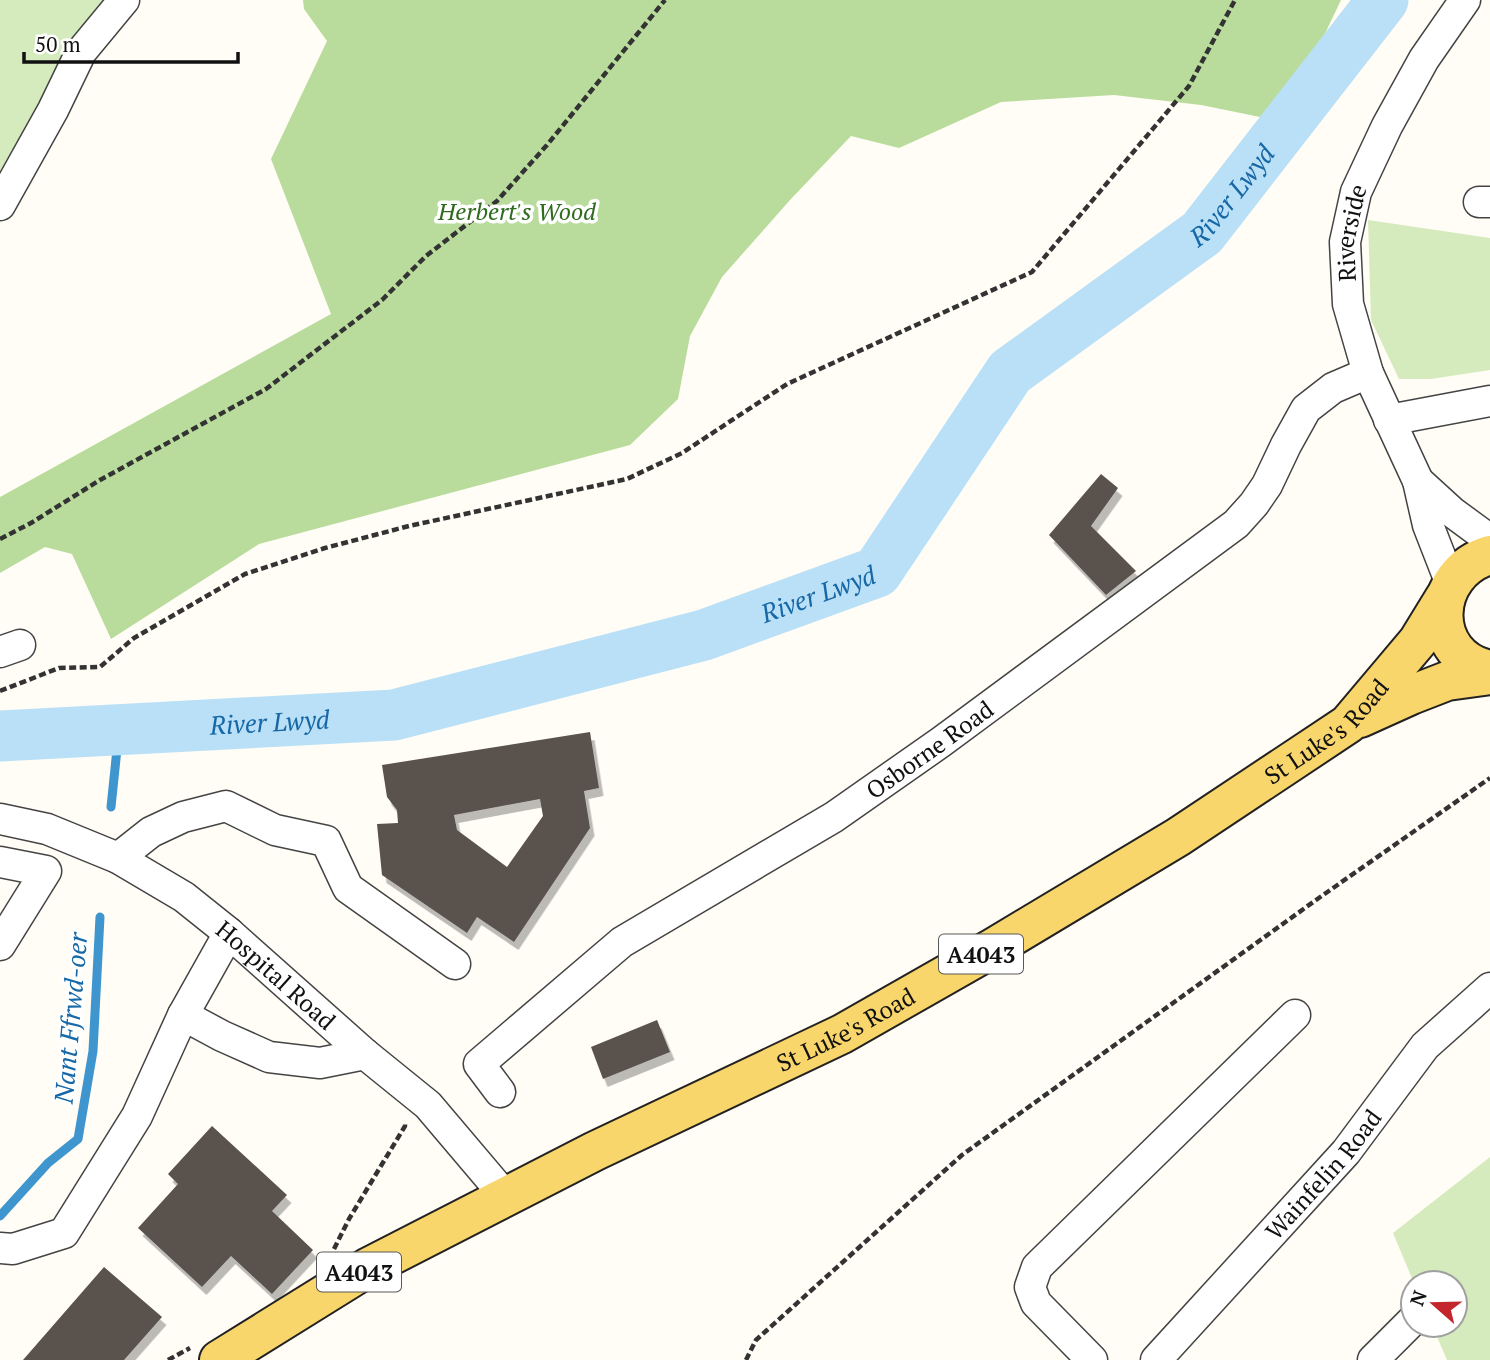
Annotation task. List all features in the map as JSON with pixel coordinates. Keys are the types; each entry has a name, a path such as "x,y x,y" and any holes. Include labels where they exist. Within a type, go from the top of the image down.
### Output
{"main road":[{"name":"St Luke's Road","path":"208,1352 595,1151 842,1034 993,948 1178,837 1348,724 1418,641 1464,568 1490,555"},
{"path":"1448,590 1443,611 1444,623 1453,645 1462,656 1490,672"},
{"name":"A4043","path":"1348,724 1447,681 1490,672"}],"street":[{"path":"0,205 53,110 80,52 124,0"},
{"name":"Riverside","path":"1448,590 1418,481 1368,373 1348,304 1345,242 1356,192 1387,126 1424,60 1465,0"},
{"name":"Osborne Road","path":"500,1092 479,1064 622,942 834,817 941,742 1236,524 1267,485 1307,409 1333,388 1368,373"},
{"path":"1389,420 1490,401"},
{"name":"Riverside","path":"1418,481 1452,512 1490,540"},
{"path":"118,858 151,832 183,817 226,806 275,830 326,841 348,888 455,964"},
{"name":"Hospital Road","path":"0,818 47,829 118,858 184,897 428,1105 506,1197"},
{"path":"0,862 46,871 0,945"},
{"path":"0,1248 13,1249 64,1233 137,1116 183,1015 229,933"},
{"name":"Wainfelin Road","path":"1156,1360 1346,1152 1424,1046 1490,988"},
{"path":"183,1015 269,1057 320,1063 365,1054"},
{"path":"1092,1360 1035,1303 1030,1287 1037,1267 1295,1015"},
{"path":"1373,1360 1399,1334"}],"path":[{"path":"0,539 266,389 382,300 426,256 497,201 547,145 665,0"},
{"path":"0,691 59,667 100,667 134,638 245,574 325,548 410,526 627,479 682,453 787,384 1032,272 1189,86 1235,0"},
{"path":"746,1360 756,1340 961,1155 1490,778"},
{"path":"330,1257 349,1219 405,1126 408,1108 416,1095"},
{"path":"168,1360 208,1352"}],"green space":[{"path":"0,0 106,0 71,48 0,172"},
{"name":"Herbert's Wood","path":"303,0 1341,0 1322,40 1270,119 1201,105 1114,95 1001,102 899,148 851,136 722,277 690,336 678,399 630,445 259,544 111,639 72,554 45,547 0,573 0,497 331,314 271,159 327,41 304,9"},
{"path":"1368,220 1490,238 1490,370 1431,379 1399,379 1371,320"},
{"path":"1490,1157 1490,1360 1447,1360 1438,1339 1469,1339 1469,1269 1408,1269 1393,1233"}],"building":[{"path":"1101,474 1118,488 1091,526 1136,571 1106,595 1049,535"},
{"path":"590,732 599,788 584,791 590,828 514,942 477,917 467,933 382,875 377,824 398,823 397,810 387,797 382,765","holes":["540,799 543,816 507,867 457,830 454,815"]},
{"path":"657,1020 670,1052 603,1079 591,1047"},
{"path":"212,1126 287,1195 272,1211 313,1250 272,1294 231,1256 202,1287 138,1228 178,1184 168,1174"},
{"path":"104,1267 162,1317 124,1360 23,1360"}],"waterway":[{"name":"River Lwyd","path":"0,736 394,715 704,635 877,572 1010,372 1202,233 1383,0"},
{"path":"111,807 119,730"},
{"name":"Nant Ffrwd-oer","path":"0,1216 48,1163 78,1139 93,1051 100,917"}]}
